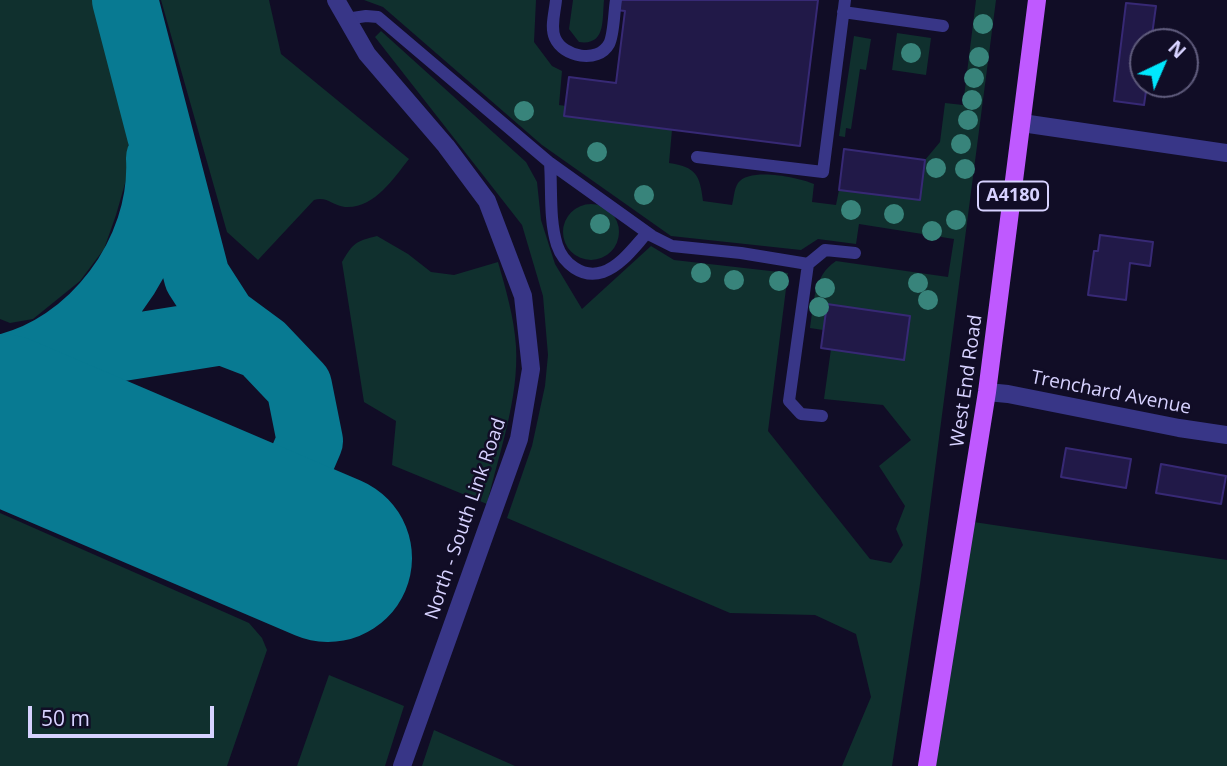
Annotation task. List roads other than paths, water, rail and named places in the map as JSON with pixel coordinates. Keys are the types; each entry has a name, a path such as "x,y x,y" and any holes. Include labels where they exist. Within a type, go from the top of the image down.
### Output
{"main road":[{"name":"West End Road","path":"927,766 987,393 1037,0"}],"street":[{"name":"North - South Link Road","path":"337,0 367,54 446,146 487,201 523,296 531,369 519,439 402,766"},
{"path":"1023,123 1227,153"},
{"name":"Trenchard Avenue","path":"987,393 1008,394 1227,435"}],"lane":[{"path":"556,0 552,31 555,40 562,48 574,54 590,56 600,53 610,43 616,0"},
{"path":"696,157 823,172 844,6 943,26"},
{"path":"346,19 378,17 550,163 647,233 672,247 741,253 808,264"},
{"path":"550,163 554,230 558,247 567,263 579,272 602,273 627,254 647,233"},
{"path":"822,416 801,414 789,401 808,264 825,250 855,253"}]}
